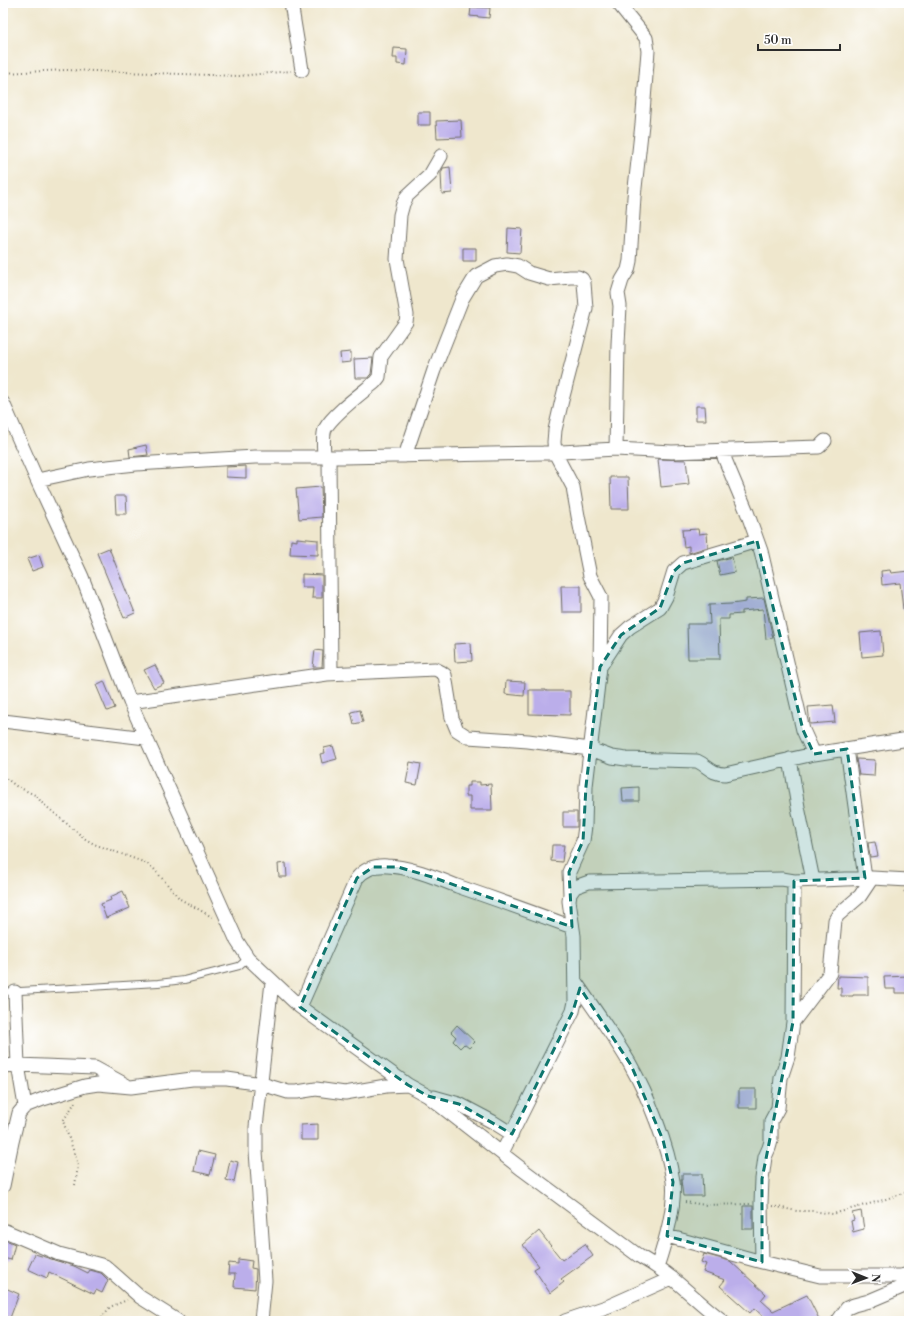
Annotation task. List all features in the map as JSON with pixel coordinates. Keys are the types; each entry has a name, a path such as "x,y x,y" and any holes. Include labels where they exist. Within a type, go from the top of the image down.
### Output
{"street":[{"path":"291,3 302,70"},
{"path":"616,449 620,306 618,293 622,280 628,270 630,261 634,197 648,52 646,38 618,3"},
{"path":"331,674 326,457 324,440 326,429 338,414 375,382 378,377 381,357 406,322 407,315 397,259 400,215 407,196 430,175 441,156"},
{"path":"405,456 434,370 462,299 476,276 495,266 507,264 518,266 529,273 549,280 578,277 582,279 584,283 586,308 555,430 554,442 555,453 573,487 590,576 601,597 600,667 586,786 585,826 583,841 569,872 569,901 572,927 575,1002 572,1011 502,1153"},
{"path":"3,403 82,577 130,702 237,942 248,958 300,1007 408,1085 428,1096 639,1256 672,1278 702,1305 723,1321"},
{"path":"37,480 89,469 136,464 255,457 555,453 616,449 672,452 819,447 825,441"},
{"path":"722,450 761,551 803,730 814,754"},
{"path":"600,667 621,634 660,608 666,597 674,571 683,563 757,541"},
{"path":"130,702 331,674 435,669 445,675 452,718 457,730 468,737 528,741 590,749 612,757 626,759 697,761 705,764 713,772 725,774 814,754 909,739"},
{"path":"3,721 146,738"},
{"path":"793,1022 830,972 835,920 838,915 860,896 868,878 847,749"},
{"path":"790,759 813,880"},
{"path":"300,1007 357,878 364,871 372,867 398,867 432,877 572,927"},
{"path":"570,894 575,887 589,882 782,879 794,881 868,878 909,880"},
{"path":"762,1262 761,1203 764,1164 771,1141 771,1120 778,1108 781,1078 788,1057 793,1022 794,881"},
{"path":"575,981 631,1065 648,1101 667,1155 673,1182 673,1200 667,1236 657,1267"},
{"path":"262,1321 265,1280 256,1150 256,1127 262,1084 272,982"},
{"path":"3,1186 12,1142 20,1113 24,1106 9,992"},
{"path":"3,1066 18,1065 95,1068 131,1087"},
{"path":"24,1106 79,1088 98,1084 131,1087 192,1079 227,1079 262,1084 288,1092 324,1089 345,1093 352,1093 371,1087 408,1085"},
{"path":"428,1096 459,1104 512,1134"},
{"path":"3,1230 59,1254 105,1266 140,1297 178,1321"},
{"path":"667,1236 820,1276 900,1276 909,1274"},
{"path":"565,1321 610,1306 672,1278"},
{"path":"838,1321 847,1308 869,1301 909,1284"}],"lane":[{"path":"9,992 158,983 184,980 239,966 248,958"}],"path":[{"path":"3,73 66,70 239,76 302,70"},
{"path":"3,776 16,786 37,796 41,802 84,838 94,844 146,863 154,869 180,899 211,918 229,923"},
{"path":"75,1184 78,1166 63,1119 75,1102 79,1088"},
{"path":"673,1200 706,1205 761,1203 797,1211 812,1211 833,1214 909,1191"},
{"path":"99,1321 110,1307 120,1302 140,1297"}],"highlighted area":[{"path":"757,541 803,730 814,754 847,749 865,878 794,881 793,1022 762,1179 762,1262 667,1236 673,1182 663,1140 631,1065 580,988 573,1011 512,1134 459,1104 428,1096 408,1085 300,1007 357,878 373,867 398,867 432,877 572,927 569,872 583,841 586,786 600,667 621,635 660,608 674,571 683,563"}],"building":[{"path":"471,7 490,8 489,18 470,16"},
{"path":"394,48 407,49 406,65 397,64 397,58 393,58"},
{"path":"418,112 430,112 430,125 418,125"},
{"path":"461,120 462,137 437,138 436,121"},
{"path":"450,167 452,193 442,194 441,173 443,168"},
{"path":"508,228 522,229 520,253 507,252"},
{"path":"463,248 476,248 476,261 463,261"},
{"path":"351,352 351,362 341,363 340,353"},
{"path":"373,358 371,374 368,378 355,378 354,359"},
{"path":"696,406 705,406 706,420 696,420"},
{"path":"146,445 148,455 130,457 129,449"},
{"path":"658,459 686,460 689,484 661,487"},
{"path":"246,466 246,478 226,477 226,467"},
{"path":"610,477 628,477 629,509 611,509"},
{"path":"321,487 322,517 299,519 296,489"},
{"path":"115,496 126,496 127,514 116,514"},
{"path":"698,529 699,534 707,533 708,547 689,553 689,546 684,547 682,530"},
{"path":"297,538 318,540 318,555 290,554 291,540 297,541"},
{"path":"109,548 135,613 124,618 97,553"},
{"path":"39,555 43,567 32,571 27,559"},
{"path":"732,557 735,572 720,575 717,561"},
{"path":"890,570 891,573 909,571 909,608 903,609 900,583 882,585 881,571"},
{"path":"302,574 322,575 322,598 312,598 313,587 302,587"},
{"path":"561,586 581,586 581,612 562,612"},
{"path":"764,598 773,638 766,639 763,609 742,611 742,614 729,615 729,619 719,619 720,659 688,659 687,624 710,624 709,605 731,604 746,602 746,599"},
{"path":"881,631 883,655 862,657 860,633"},
{"path":"471,643 472,661 455,662 454,644"},
{"path":"315,650 323,651 322,667 313,667"},
{"path":"155,665 164,683 154,688 144,670"},
{"path":"104,681 115,708 107,711 96,685"},
{"path":"506,681 525,682 524,696 505,694"},
{"path":"529,690 570,691 570,715 529,714"},
{"path":"833,705 835,722 810,724 808,707"},
{"path":"360,710 363,722 354,724 351,712"},
{"path":"333,746 337,759 322,763 320,754 325,753 324,748"},
{"path":"856,759 875,760 874,776 859,775"},
{"path":"410,762 421,764 417,785 406,783"},
{"path":"470,782 480,782 480,785 491,784 492,810 470,810 470,796 466,796 466,786 470,786"},
{"path":"639,787 639,801 623,801 622,788"},
{"path":"563,812 577,812 577,827 563,827"},
{"path":"875,842 878,856 870,857 868,843"},
{"path":"552,845 564,845 562,862 551,861"},
{"path":"286,863 287,877 279,877 278,864"},
{"path":"123,891 130,908 106,918 101,904 111,900 110,897"},
{"path":"838,976 868,977 868,995 841,996 841,988 837,988"},
{"path":"909,976 909,993 895,993 895,989 885,989 884,977"},
{"path":"457,1025 475,1042 469,1048 464,1044 460,1048 453,1041 456,1037 451,1032"},
{"path":"739,1089 756,1089 756,1108 739,1108"},
{"path":"318,1124 318,1140 301,1140 301,1125"},
{"path":"198,1151 215,1155 210,1175 194,1171"},
{"path":"230,1160 238,1162 234,1182 226,1180"},
{"path":"682,1174 702,1174 703,1196 683,1196 681,1180"},
{"path":"743,1206 753,1206 753,1229 743,1229"},
{"path":"861,1211 864,1229 853,1232 851,1221 854,1220 852,1213"},
{"path":"539,1231 562,1260 585,1244 593,1256 561,1279 564,1282 550,1293 534,1269 539,1266 523,1245"},
{"path":"3,1239 15,1244 11,1260 3,1258"},
{"path":"35,1254 74,1266 88,1273 90,1270 101,1273 108,1280 102,1293 96,1290 94,1294 49,1272 47,1278 28,1269"},
{"path":"704,1254 730,1261 766,1294 761,1300 773,1311 807,1295 820,1321 768,1321 754,1308 750,1313 720,1286 725,1280 703,1272 706,1264 701,1262"},
{"path":"238,1259 252,1261 251,1268 256,1269 255,1289 234,1287 235,1274 228,1274 229,1263 238,1264"},
{"path":"3,1287 19,1294 10,1318 3,1316"}]}
